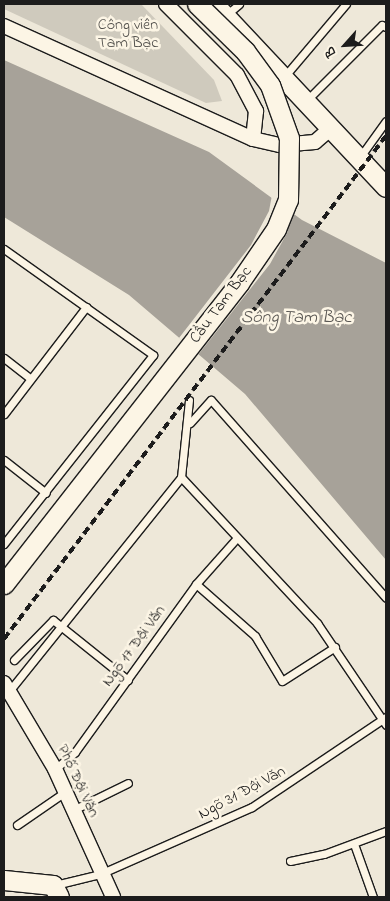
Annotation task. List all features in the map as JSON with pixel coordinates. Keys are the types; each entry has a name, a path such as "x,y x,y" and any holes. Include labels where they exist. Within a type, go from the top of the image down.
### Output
{"main road":[{"name":"Cầu Tam Bạc","path":"4,584 239,283 276,229 288,200 289,138 270,85 245,51 197,4"},
{"path":"226,8 330,129 386,187"},
{"path":"4,880 56,891"}],"street":[{"path":"166,4 237,74 256,111 253,139"},
{"path":"4,26 253,139 280,145 315,142 330,129"},
{"name":"Phố Đội Văn","path":"7,686 55,769 100,874 113,897"}],"lane":[{"path":"284,77 346,4"},
{"path":"305,101 382,25 386,27"},
{"path":"358,159 386,122"},
{"path":"4,248 152,355 46,493 4,544"},
{"path":"4,414 86,307"},
{"path":"4,358 30,378"},
{"path":"7,686 61,627 180,477 190,423 189,400"},
{"path":"190,423 211,400 386,598"},
{"path":"4,460 46,493"},
{"path":"180,477 295,598 335,647 385,720"},
{"name":"Ngõ 17 Đội Văn","path":"55,769 75,752 196,584 236,538"},
{"path":"196,584 255,636 282,681 335,647"},
{"path":"14,660 53,620 128,680"},
{"name":"Ngõ 31 Đội Văn","path":"56,891 100,874 252,807 385,720"},
{"path":"73,810 128,783"},
{"path":"17,825 65,792"},
{"path":"290,861 354,844 386,831"},
{"path":"354,844 373,897"}],"green space":[{"name":"Công viên Tam Bạc","path":"4,4 141,4 214,80 222,101 206,103 4,9"}],"water":[{"name":"Sông Tam Bạc","path":"4,60 209,152 302,220 386,263 386,560 245,394 129,295 4,217"}],"pier":[{"path":"272,195 293,210 287,233 270,264 198,355 179,338 251,245 269,211"}],"railway":[{"path":"4,639 386,136"}]}
